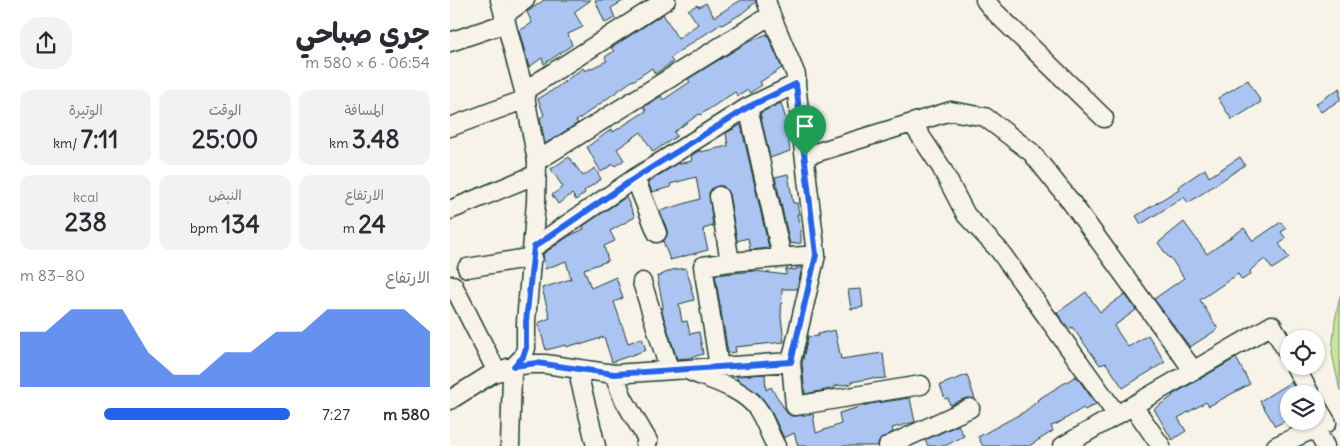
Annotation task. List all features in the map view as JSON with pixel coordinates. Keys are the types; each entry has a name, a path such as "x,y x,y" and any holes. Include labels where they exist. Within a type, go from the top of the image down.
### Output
{"street":[{"path":"450,42 525,0"},
{"path":"450,127 525,95 666,0"},
{"path":"985,0 1104,118"},
{"path":"450,210 537,167 768,7 796,75 816,255 791,362 795,406 921,385"},
{"path":"503,13 525,95 537,167 533,252 526,322 526,348 523,357 514,366 512,374 510,446"},
{"path":"467,268 533,252 635,178 748,107 796,84"},
{"path":"748,107 782,257"},
{"path":"805,156 951,111 985,117 1031,152 1071,202 1193,370"},
{"path":"912,123 941,167 966,215 999,250 1116,414"},
{"path":"635,178 657,233"},
{"path":"719,196 730,262"},
{"path":"719,367 703,266 816,255"},
{"path":"642,282 676,369"},
{"path":"453,285 497,372"},
{"path":"1063,446 1272,325 1280,339"},
{"path":"450,400 474,383 497,372 514,366 537,363 614,374 791,362"},
{"path":"676,369 715,382 742,395 758,410 776,446"},
{"path":"582,370 580,381 596,446"},
{"path":"614,374 623,398 648,440 645,446"},
{"path":"1133,406 1161,446"},
{"path":"888,446 970,408"},
{"path":"1276,446 1311,430"},
{"path":"1316,430 1325,446"}],"green space":[{"path":"1340,296 1340,391 1332,353"}],"building":[{"path":"544,0 591,0 574,12 583,27 568,34 572,45 544,64 542,58 529,67 519,31 532,23 527,12"},
{"path":"595,0 625,0 611,8 615,18 605,23"},
{"path":"741,0 756,0 756,2 741,14 721,24 678,52 670,58 673,62 655,74 652,68 633,80 576,121 578,123 545,144 540,118 544,115 538,99 583,68 585,71 607,61 605,57 614,51 611,48 663,14 678,39 698,24 688,10 706,3 714,17"},
{"path":"767,34 782,68 760,82 762,85 750,93 748,90 738,96 735,92 699,114 674,132 677,136 653,152 641,132 617,149 624,160 615,166 613,164 601,172 587,147 612,129 613,132 646,111 644,107 661,96 663,100 690,82 688,79 750,41"},
{"path":"1248,80 1261,102 1232,120 1218,98"},
{"path":"1340,88 1340,100 1321,112 1315,104"},
{"path":"781,103 786,120 790,151 770,158 760,113"},
{"path":"741,125 769,248 750,250 748,238 737,241 729,194 723,186 718,186 712,188 709,193 713,226 703,229 708,250 670,260 663,241 667,235 667,230 660,211 700,199 696,177 670,184 671,187 652,192 648,182 677,164 692,161 691,156 700,150 700,152 728,146 726,133"},
{"path":"569,157 583,176 595,168 601,179 584,191 585,193 576,200 572,194 558,204 552,195 563,187 551,169"},
{"path":"1240,157 1245,165 1188,203 1184,197 1141,224 1136,216 1179,189 1178,187 1205,169 1209,177"},
{"path":"788,174 793,203 797,203 801,243 790,244 775,177"},
{"path":"626,197 635,217 610,231 615,241 604,246 608,261 584,269 591,288 616,277 623,298 614,302 628,343 642,338 646,350 612,362 604,337 580,345 580,343 566,347 566,345 546,350 538,323 550,318 542,288 571,279 566,261 545,269 543,254 569,236 584,229 583,226"},
{"path":"1184,222 1207,254 1244,228 1253,241 1281,222 1286,229 1281,232 1286,239 1279,244 1289,258 1272,269 1265,259 1250,271 1251,274 1242,280 1238,274 1200,300 1218,329 1190,347 1154,299 1184,278 1158,243"},
{"path":"686,268 694,300 679,304 682,322 687,321 690,334 699,332 703,354 677,359 662,312 663,306 657,276 662,276 672,270"},
{"path":"796,268 802,268 797,289 782,289 781,317 784,342 735,347 736,352 728,353 715,275 755,271 786,275 786,269 796,270"},
{"path":"861,289 863,307 851,309 848,290"},
{"path":"1086,292 1100,312 1125,294 1136,310 1114,326 1128,347 1148,335 1165,362 1123,388 1106,363 1100,365 1072,327 1069,329 1057,313"},
{"path":"835,330 841,359 883,353 886,378 851,382 851,384 805,394 802,363 808,337 818,336 818,334"},
{"path":"1236,358 1250,384 1209,406 1206,402 1178,418 1186,431 1172,440 1154,409 1172,395"},
{"path":"765,374 766,390 771,387 787,413 791,416 813,414 816,433 841,424 839,413 870,404 910,398 915,422 892,428 893,432 880,440 878,446 798,446 794,433 784,438 769,407 759,394 737,379 737,376"},
{"path":"967,375 975,399 966,398 950,405 948,398 945,399 940,385"},
{"path":"1076,376 1096,404 1085,410 1083,408 1051,426 1053,431 1029,446 983,446 978,437 1024,412 1037,400"},
{"path":"1280,389 1280,424 1275,426 1260,401"},
{"path":"958,425 964,436 945,446 928,446 925,440"}],"route":[{"path":"796,84 805,156 816,255 791,362 682,368 627,374 614,374 537,363 514,366 523,357 526,348 526,322 534,247 635,178 748,107 796,84"}]}
